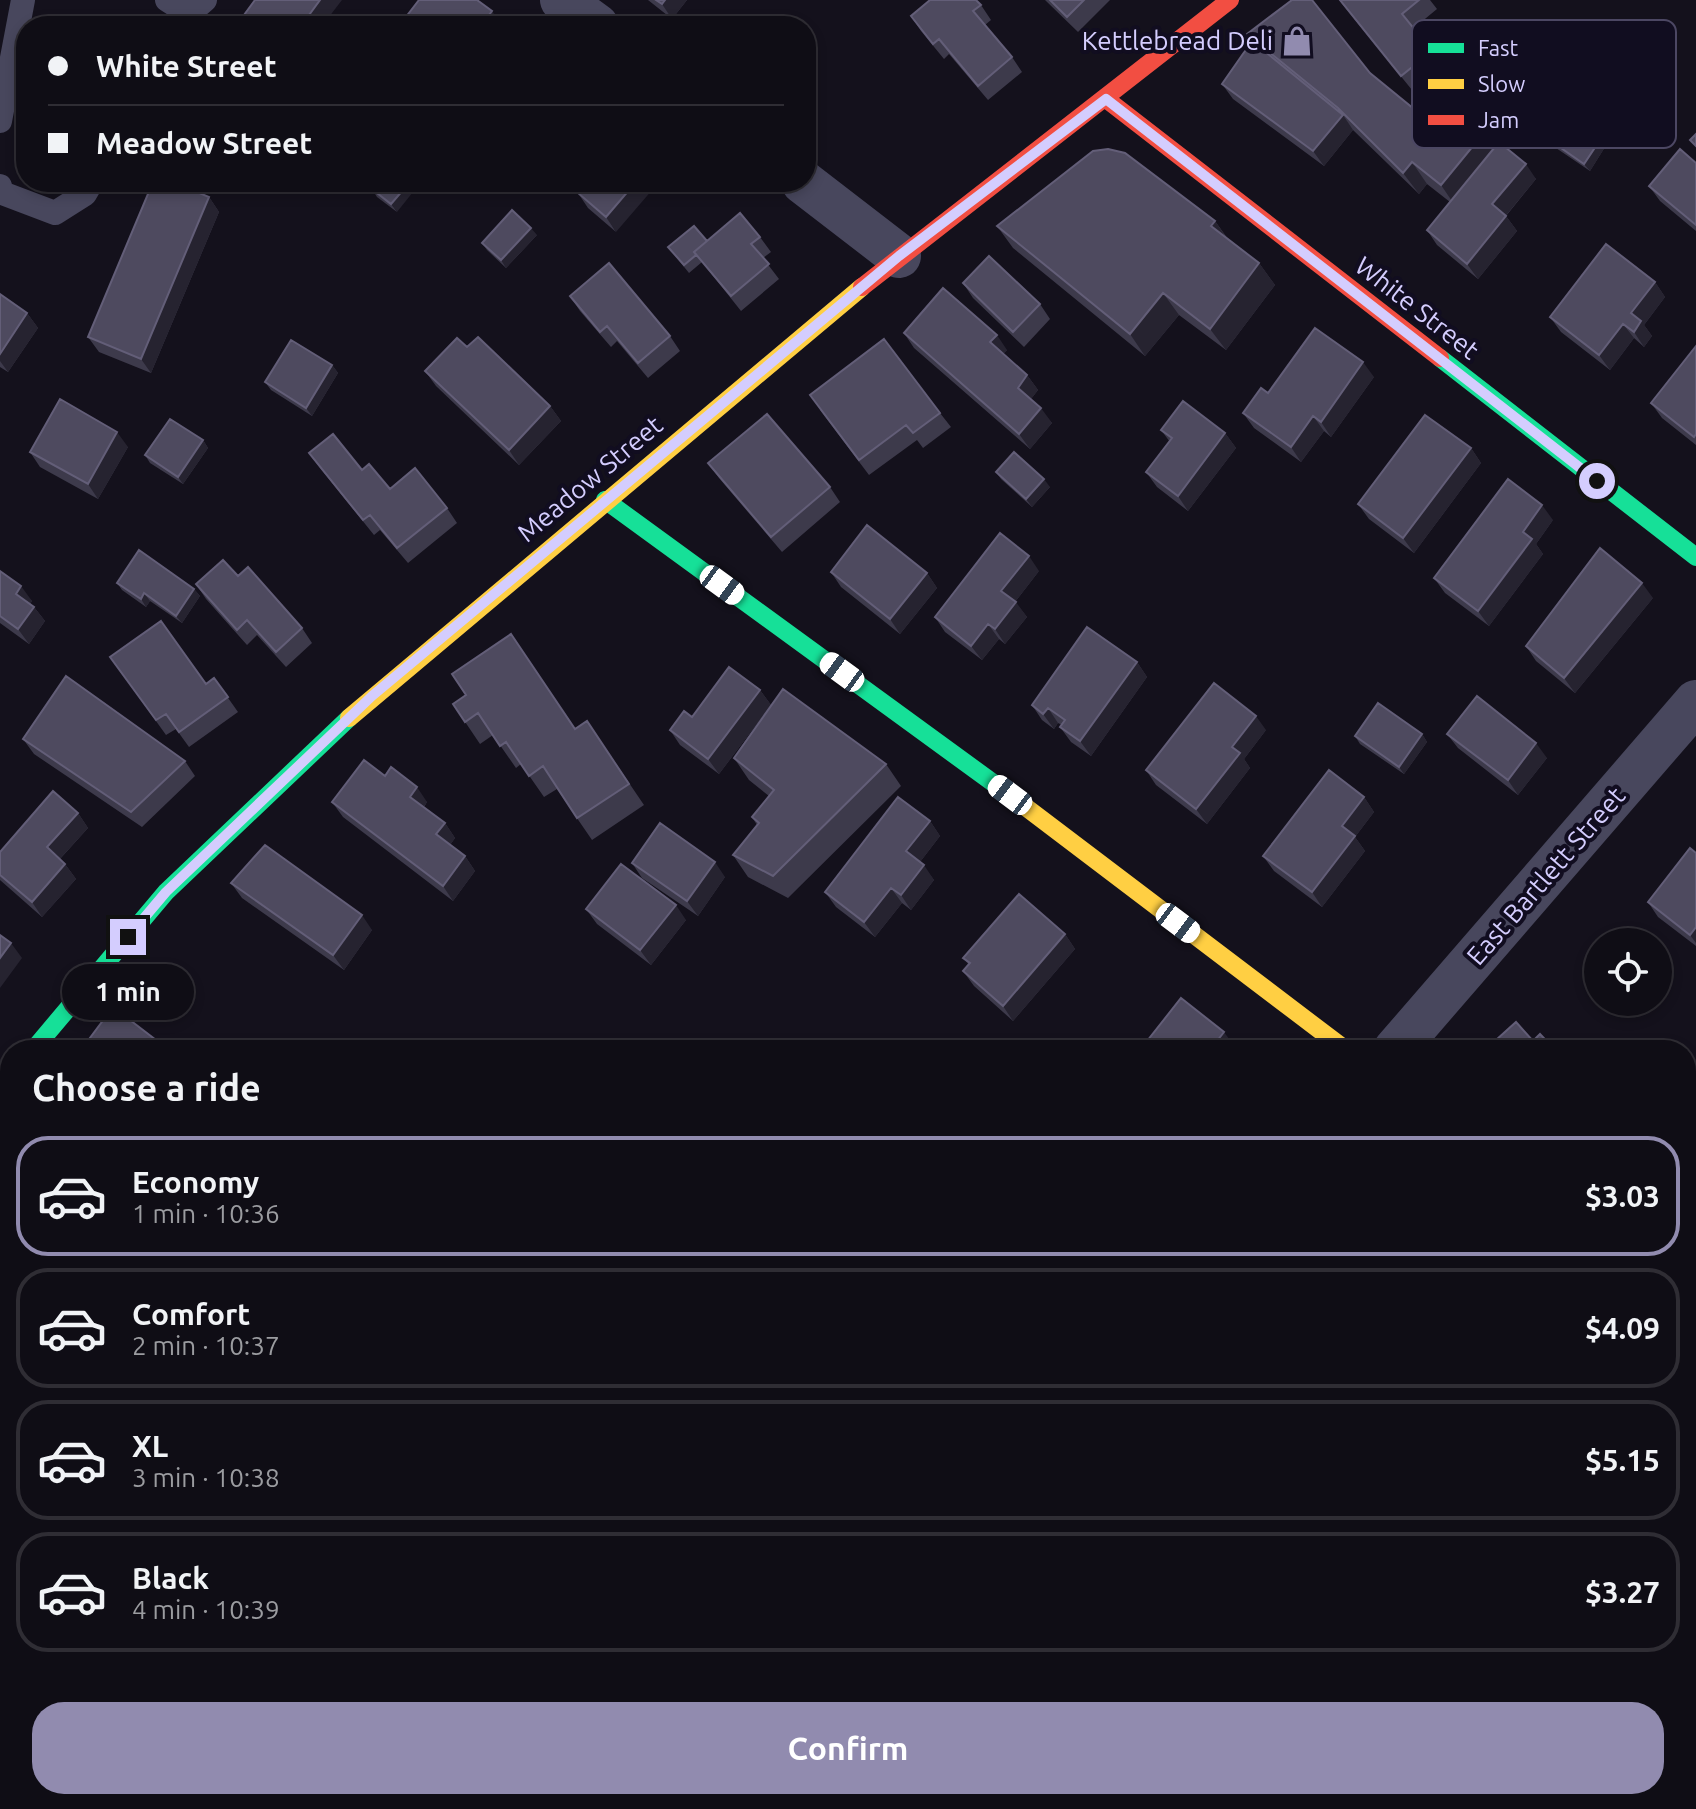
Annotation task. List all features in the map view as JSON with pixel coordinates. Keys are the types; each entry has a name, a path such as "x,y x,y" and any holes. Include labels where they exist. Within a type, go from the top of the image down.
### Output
{"street":[{"path":"562,0 584,16"},
{"name":"Meadow Street","path":"42,1040 177,881 372,696 899,256 1106,99 1230,0"},
{"name":"White Street","path":"1106,99 1696,557"},
{"path":"816,192 899,256"},
{"path":"605,500 962,759 1333,1040"},
{"name":"East Bartlett Street","path":"1404,1040 1696,702"}],"lane":[{"path":"167,0 192,13"},
{"path":"0,121 16,37"},
{"path":"0,186 2,193 55,213 86,192"}],"building":[{"path":"255,0 320,0 308,16 243,16"},
{"path":"419,0 477,0 492,11 488,16 407,16"},
{"path":"930,0 976,0 981,5 973,11 1012,57 978,86 939,39 933,44 911,16"},
{"path":"1050,0 1084,0 1067,17"},
{"path":"1292,0 1312,0 1370,73 1412,107 1412,148 1471,148 1441,185 1412,162 1403,173 1338,108 1247,34"},
{"path":"1340,0 1419,0 1402,14 1412,26 1412,67 1401,76"},
{"path":"1252,41 1343,115 1313,151 1222,84"},
{"path":"1494,148 1506,148 1526,164 1492,204 1506,216 1467,264 1427,230"},
{"path":"1561,148 1595,148 1584,164"},
{"path":"1108,149 1125,153 1215,221 1211,226 1259,263 1210,329 1163,293 1130,334 997,226 1093,151"},
{"path":"1680,149 1696,163 1696,225 1649,186"},
{"path":"149,192 197,192 209,197 141,359 88,337"},
{"path":"376,192 401,192 391,204"},
{"path":"579,192 627,192 606,217"},
{"path":"512,210 531,228 501,260 482,243"},
{"path":"740,213 760,237 751,244 769,264 731,296 694,252"},
{"path":"694,226 707,241 684,265 668,247"},
{"path":"1606,244 1655,282 1631,313 1641,321 1634,332 1623,324 1599,355 1550,317"},
{"path":"989,256 1040,304 1013,332 963,283"},
{"path":"609,263 670,336 638,363 607,326 600,332 570,296"},
{"path":"943,288 997,335 990,342 1027,375 1018,388 1041,408 1019,434 904,333"},
{"path":"0,294 27,313 0,354"},
{"path":"1315,328 1363,362 1321,422 1313,416 1291,447 1243,413 1261,388 1268,393"},
{"path":"478,337 550,406 509,450 425,371 457,338 467,347"},
{"path":"884,339 940,413 913,433 906,425 859,460 810,395"},
{"path":"291,340 332,365 306,408 265,382"},
{"path":"1696,346 1696,434 1694,437 1651,403"},
{"path":"60,399 117,432 88,484 30,452"},
{"path":"1183,401 1225,433 1178,496 1146,472 1172,438 1161,430"},
{"path":"767,414 830,487 771,537 708,463"},
{"path":"1425,415 1471,448 1403,538 1358,504"},
{"path":"170,419 203,440 178,477 145,455"},
{"path":"333,434 362,470 369,464 390,489 415,468 447,508 397,548 370,515 363,520 309,453"},
{"path":"1014,452 1044,479 1026,499 996,472"},
{"path":"1508,479 1542,505 1523,532 1532,539 1478,611 1434,578"},
{"path":"867,525 927,573 890,619 831,572"},
{"path":"1000,533 1029,556 1001,591 1016,602 995,629 988,624 971,646 935,617"},
{"path":"1600,548 1642,583 1564,678 1526,646"},
{"path":"139,550 194,589 176,616 144,593 141,599 117,583"},
{"path":"223,560 238,576 248,567 302,628 276,652 247,620 237,630 196,584"},
{"path":"0,571 21,586 16,594 34,607 18,629 0,616"},
{"path":"161,621 206,684 214,678 228,697 179,732 166,714 156,720 110,657"},
{"path":"1087,627 1137,662 1080,741 1060,727 1065,720 1048,708 1043,714 1032,705"},
{"path":"511,634 575,729 587,721 629,784 577,818 543,766 529,776 506,742 500,746 478,713 465,722 453,704 466,695 452,674"},
{"path":"729,667 760,690 708,759 670,730 684,711 692,717"},
{"path":"66,676 185,761 131,812 23,739"},
{"path":"1214,683 1256,716 1232,747 1240,753 1196,809 1146,770"},
{"path":"783,689 886,764 773,876 733,855 759,823 752,817 774,790 734,758"},
{"path":"1477,696 1536,743 1508,780 1447,734"},
{"path":"1378,703 1422,734 1399,767 1355,736"},
{"path":"364,760 385,776 391,767 417,787 410,797 445,823 436,834 465,856 443,886 332,802"},
{"path":"1329,770 1364,797 1342,826 1355,836 1312,892 1263,856"},
{"path":"53,791 78,813 47,847 65,864 32,902 0,875 0,852"},
{"path":"898,797 930,821 906,851 924,865 901,895 891,888 864,922 825,892"},
{"path":"660,823 715,862 687,901 632,863"},
{"path":"265,845 362,915 333,955 231,883"},
{"path":"1690,848 1696,853 1696,927 1690,935 1648,902"},
{"path":"621,864 676,905 640,950 586,909"},
{"path":"1019,894 1065,934 1003,1006 963,971 970,963 963,958"},
{"path":"0,935 11,943 0,958"},
{"path":"1181,998 1224,1032 1218,1040 1148,1040"},
{"path":"113,1007 156,1040 88,1040"},
{"path":"1516,1022 1532,1040 1496,1040"}],"traffic: fast":[{"path":"1440,358 1696,557"},
{"path":"605,500 1007,793"},
{"path":"41,1040 166,892 349,718"}],"traffic: slow":[{"path":"349,718 862,287"},
{"path":"1007,793 1333,1040"}],"traffic: jam":[{"path":"862,287 1230,0"},
{"path":"1106,99 1440,358"}],"place":[{"name":"Kettlebread Deli","path":"1297,41"}],"route":[{"path":"128,937 166,892 372,696 899,256 1106,99 1597,481"}]}
